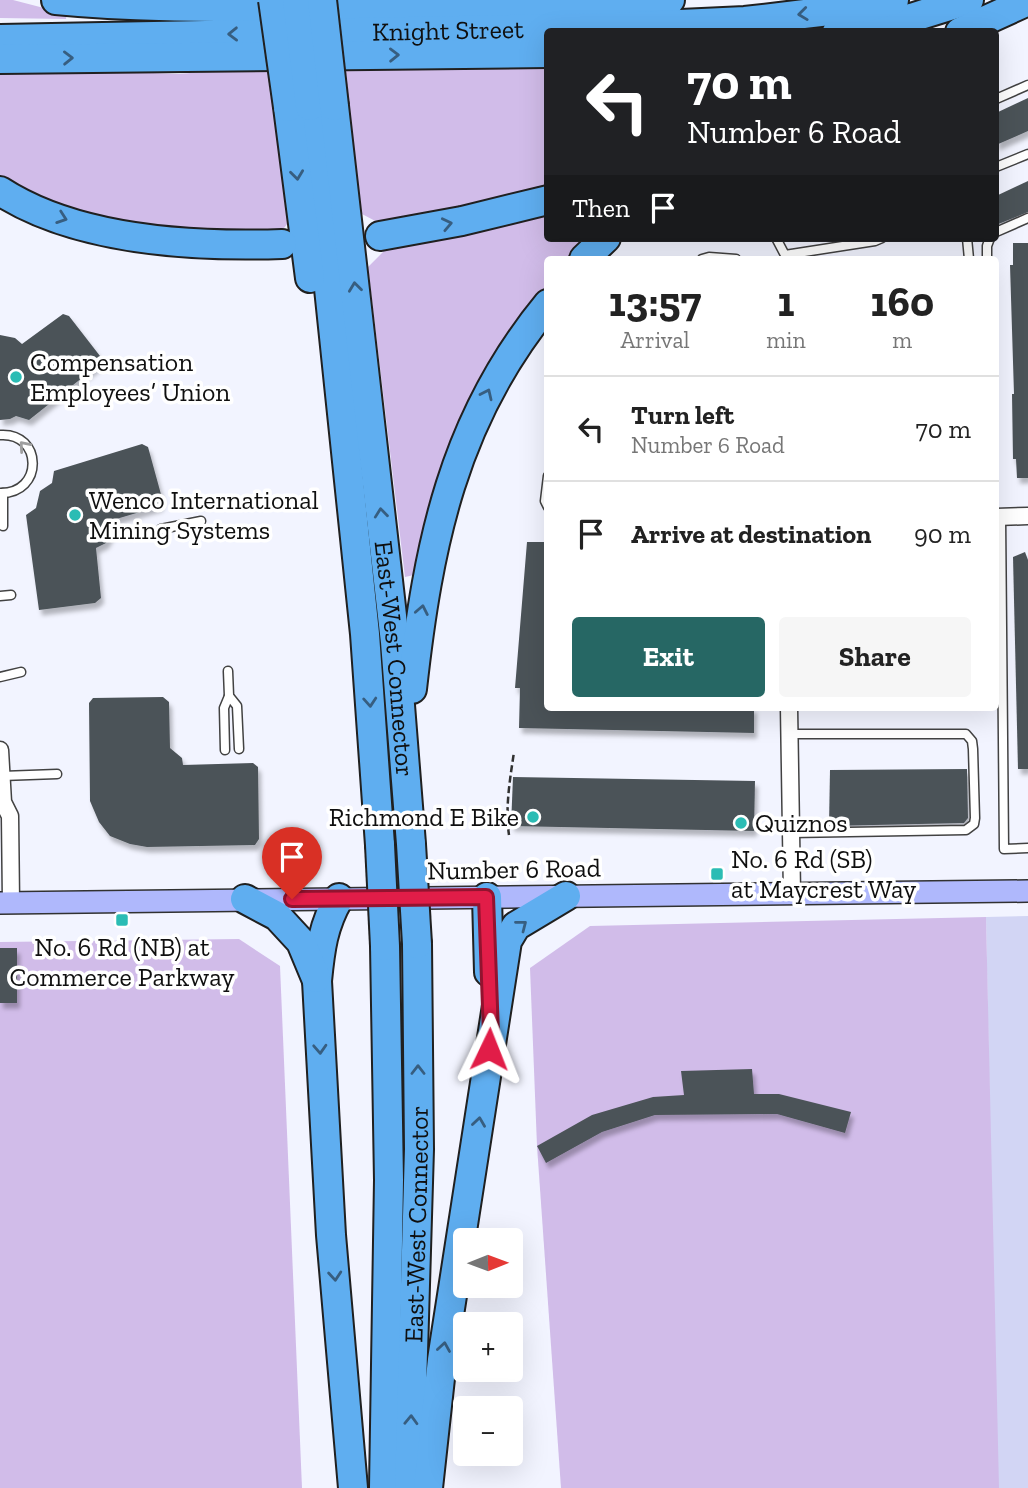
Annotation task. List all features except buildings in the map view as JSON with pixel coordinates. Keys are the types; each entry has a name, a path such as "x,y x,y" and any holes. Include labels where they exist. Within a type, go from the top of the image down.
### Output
{"highway":[{"path":"57,0 103,5 412,7 670,0"},
{"path":"274,0 311,106"},
{"name":"East-West Connector","path":"297,0 311,106 396,642 409,800 417,944 419,1149 409,1488"},
{"name":"East-West Connector","path":"323,0 311,106 338,499 365,634 385,947 389,1180 384,1488"},
{"name":"Knight Street","path":"560,28 745,21 872,6 894,0"},
{"path":"858,28 911,18 969,0"},
{"path":"969,28 1028,1"},
{"name":"Knight Street","path":"0,38 544,28"},
{"name":"Knight Street","path":"0,59 544,53"},
{"path":"0,191 43,212 116,234 208,244 282,244"},
{"path":"380,236 452,223 544,201"},
{"path":"587,256 602,242"},
{"path":"409,800 410,705 419,624 437,531 459,454 493,383 544,310"},
{"path":"428,1488 442,1360 506,941 516,926 566,896"},
{"path":"486,897 491,1034"},
{"path":"339,898 328,916 321,941 317,981 331,1235 353,1488"},
{"path":"245,899 277,916 301,942 317,981"}],"main road":[{"name":"Number 6 Road","path":"5,903 1028,891"}],"street":[{"path":"999,514 1028,516"},
{"path":"789,711 792,894"},
{"path":"0,750 2,804 10,816 5,903"}],"lane":[{"path":"999,98 1028,85"},
{"path":"999,166 1028,154"},
{"path":"999,231 1028,218"},
{"path":"778,242 785,255 875,242"},
{"path":"0,435 16,437 25,443 33,461 28,480 21,487 1,493 3,526"},
{"path":"161,529 201,521"},
{"path":"0,596 11,594"},
{"path":"999,610 1004,849 1028,848"},
{"path":"225,750 224,708 229,696 228,671"},
{"path":"0,677 21,672"},
{"path":"229,696 237,706 239,749"},
{"path":"789,734 966,734 972,741 973,749 975,818 974,824 966,830 791,833"},
{"path":"2,776 57,774"}],"path":[{"path":"509,835 510,776 514,752"}],"shaded area":[{"path":"0,0 13,0 67,14 66,19 0,18"},
{"path":"544,60 544,192 381,224 362,214 343,65"},
{"path":"274,66 292,218 280,233 238,233 161,225 143,228 67,210 0,179 0,69 123,67 153,73 179,74"},
{"path":"544,211 544,242 584,242 572,256 544,256 544,289 526,312 414,575 405,577 368,267 383,252 384,244"},
{"path":"1028,916 1028,1488 997,1488 986,917"},
{"path":"986,917 999,1488 561,1488 537,1146 530,968 590,926"},
{"path":"239,939 280,966 302,1488 0,1488 0,942"}],"place":[{"name":"Compensation Employees’ Union","path":"16,377"},
{"name":"Wenco International Mining Systems","path":"75,515"},
{"name":"Richmond E Bike","path":"533,817"},
{"name":"Quiznos","path":"741,823"},
{"name":"No. 6 Rd (SB) at Maycrest Way","path":"717,874"},
{"name":"No. 6 Rd (NB) at Commerce Parkway","path":"122,920"}],"route":[{"path":"292,899 486,897 491,1034 489,1049"}]}
